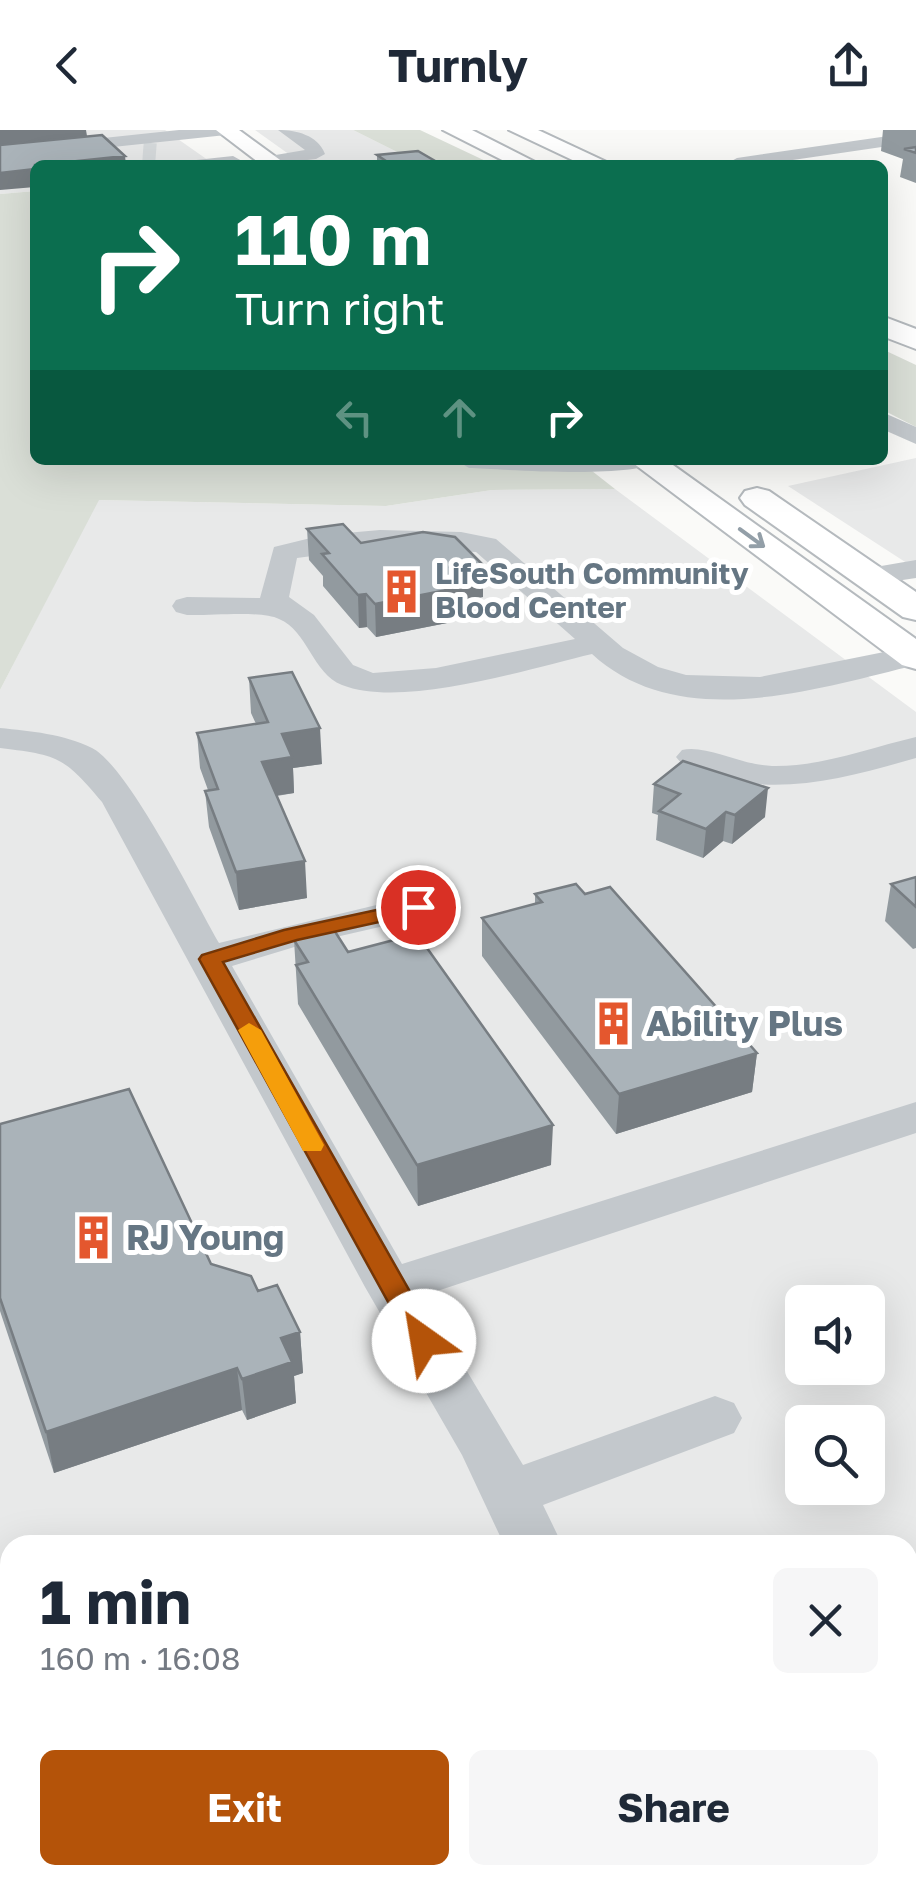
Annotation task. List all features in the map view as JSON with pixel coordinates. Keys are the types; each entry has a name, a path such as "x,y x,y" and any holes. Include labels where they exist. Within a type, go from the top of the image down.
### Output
{"highway":[{"path":"454,130 519,160"},
{"path":"520,130 590,160"},
{"path":"888,327 916,340"}],"main road":[{"path":"192,132 228,151 262,160"},
{"path":"663,465 720,481 916,609"},
{"path":"720,481 915,657"}],"street":[{"path":"286,130 316,150 316,154 287,160"},
{"path":"138,150 192,132"},
{"path":"815,135 845,146"},
{"path":"756,160 916,137"},
{"path":"0,154 228,151"},
{"path":"888,422 915,438"},
{"path":"282,608 274,598 284,553 295,548 341,541 480,543 499,553 598,643 628,666 652,676 713,688 775,686 915,657"},
{"path":"869,576 916,570"},
{"path":"187,606 282,608 294,612 336,669 357,680 398,683 598,643"},
{"path":"0,738 38,742 82,756 118,798 390,1286 486,1446 529,1535"},
{"path":"694,757 758,779 786,778 916,747"},
{"path":"210,959 292,935 418,907"},
{"path":"390,1286 916,1117"},
{"path":"510,1494 715,1418"}],"shaded area":[{"path":"0,130 165,130 208,160 30,160 30,191 0,194"},
{"path":"255,130 353,130 413,160 297,160"},
{"path":"353,130 420,130 483,160 413,160"},
{"path":"30,191 30,465 584,465 615,489 492,490 386,506 99,500 0,690 0,194"},
{"path":"888,352 916,365 916,427 888,413"},
{"path":"916,458 916,569 788,486"},
{"path":"615,489 916,712 916,1535 0,1535 0,690 98,500 386,506 492,490"}],"building":[{"path":"102,135 125,156 30,160 30,170 0,173 0,145"},
{"path":"418,151 433,160 384,160 377,155"},
{"path":"343,524 361,543 423,532 455,537 483,565 459,569 471,581 443,586 447,590 375,604 366,594 358,595 322,554 329,553 307,529"},
{"path":"292,672 320,728 282,734 292,757 262,762 305,861 236,872 205,791 218,789 197,733 268,722 249,678"},
{"path":"683,761 768,788 735,815 726,812 706,829 659,811 680,794 654,784"},
{"path":"916,877 916,907 891,884"},
{"name":"Ability Plus","path":"576,884 585,894 610,887 757,1053 619,1094 482,918 542,902 535,894"},
{"path":"334,930 348,952 417,934 553,1125 417,1165 296,965 308,962 294,940"},
{"name":"RJ Young","path":"129,1089 211,1264 251,1276 258,1291 277,1285 300,1332 281,1338 292,1362 242,1379 237,1368 46,1432 0,1298 0,1124"}],"tunnel":[{"path":"143,152 156,153"}],"slow traffic":[{"path":"249,1030 312,1145"}],"place":[{"name":"LifeSouth Community Blood Center","path":"402,591"},
{"name":"Ability Plus","path":"613,1024"},
{"name":"RJ Young","path":"93,1238"}],"route":[{"path":"418,907 292,935 210,959 424,1341"}]}
